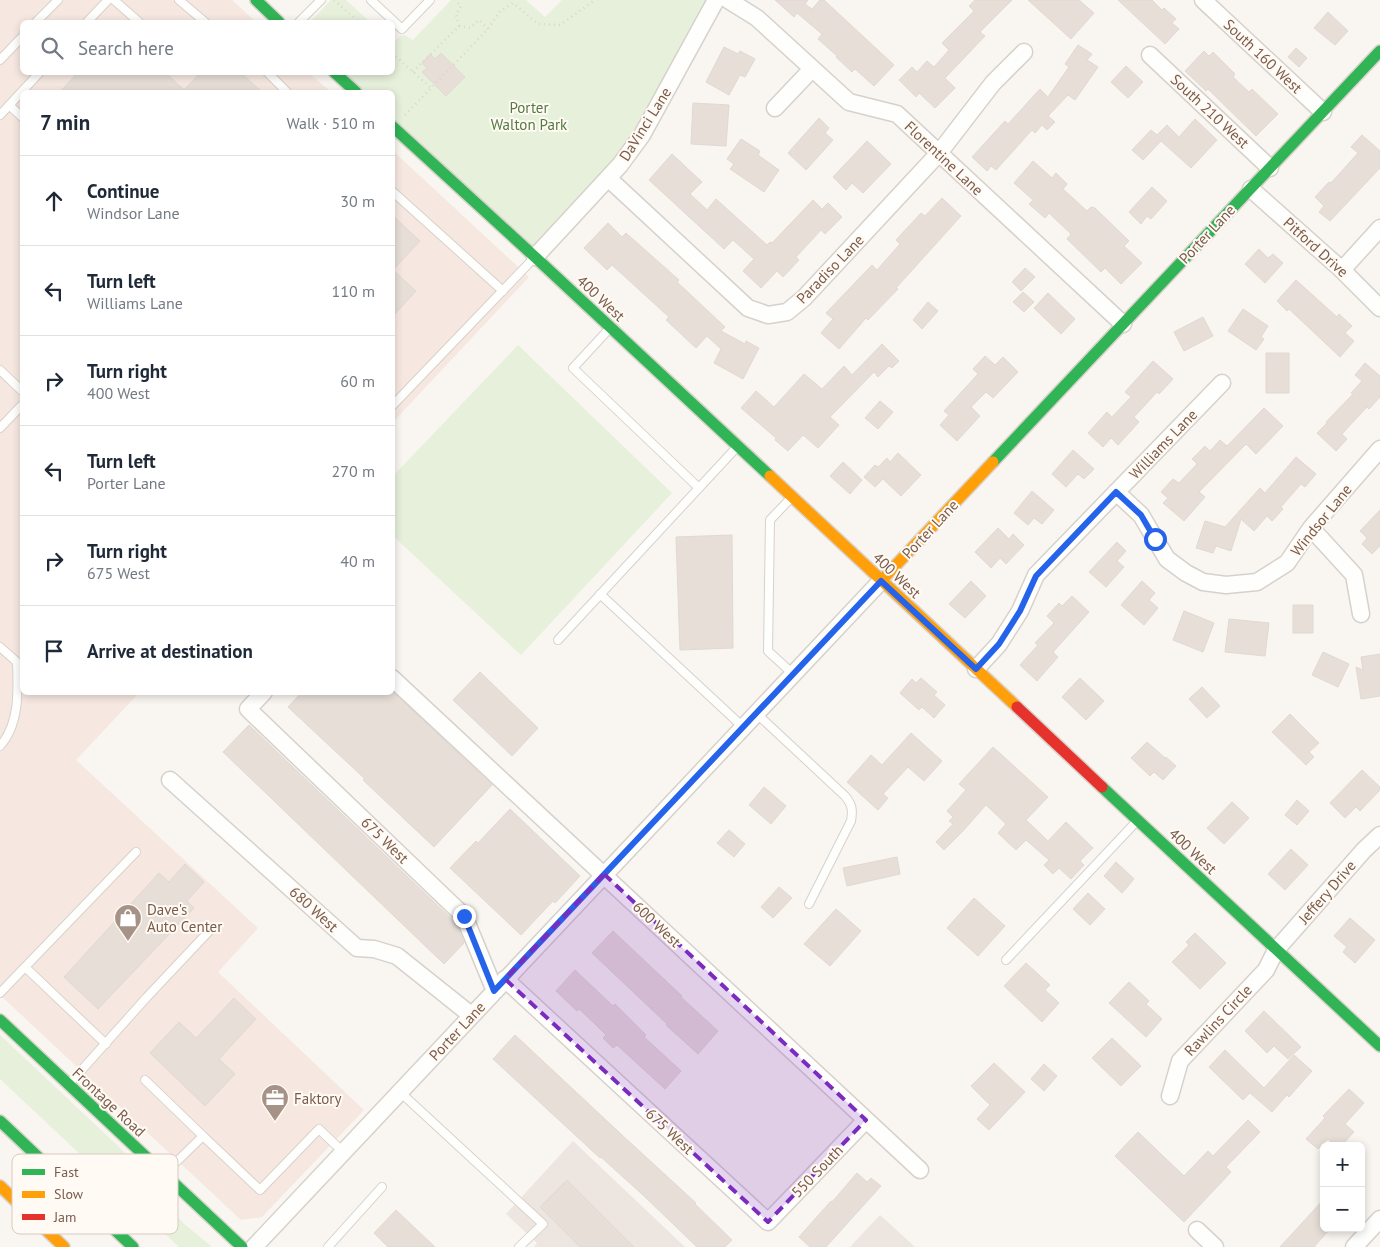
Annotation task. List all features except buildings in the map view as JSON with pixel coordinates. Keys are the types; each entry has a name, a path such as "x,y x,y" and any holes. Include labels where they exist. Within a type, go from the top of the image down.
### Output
{"main road":[{"path":"256,0 277,20"},
{"name":"Porter Lane","path":"881,581 1380,52"},
{"path":"337,75 354,90"},
{"name":"400 West","path":"395,129 738,446 1380,1046"},
{"name":"Frontage Road","path":"0,1020 143,1154"},
{"path":"0,1121 35,1154"},
{"path":"0,1186 12,1197"},
{"name":"Frontage Road","path":"178,1187 242,1247"},
{"path":"50,1234 64,1247"},
{"path":"119,1234 133,1247"}],"street":[{"name":"DaVinci Lane","path":"535,257 630,152 652,120 716,0"},
{"name":"Florentine Lane","path":"728,0 757,18 849,102 897,114 1123,324"},
{"name":"South 160 West","path":"1203,0 1323,112"},
{"name":"Paradiso Lane","path":"608,178 748,308 768,315 787,312 804,298 939,153 993,83 1024,52"},
{"name":"South 210 West","path":"1150,55 1270,168"},
{"path":"774,108 812,69"},
{"name":"Pitford Drive","path":"1250,188 1342,270 1380,308"},
{"path":"1342,270 1380,228"},
{"name":"Williams Lane","path":"976,669 999,644 1020,611 1036,576 1222,383"},
{"name":"Windsor Lane","path":"1116,492 1141,515 1167,559 1186,573 1202,582 1226,585 1256,582 1288,563 1311,528 1380,449"},
{"path":"1311,528 1354,575 1361,614"},
{"name":"Porter Lane","path":"254,1247 881,581"},
{"name":"600 West","path":"395,681 920,1170"},
{"name":"675 West","path":"261,695 248,709 464,916 500,985 768,1222"},
{"name":"680 West","path":"170,780 357,948 374,949 397,956 472,1016"},
{"name":"Jeffery Drive","path":"1276,950 1364,850 1380,835"},
{"name":"Rawlins Circle","path":"1170,1096 1180,1061 1266,970 1276,950"},
{"name":"550 South","path":"768,1222 866,1120"},
{"path":"1354,1247 1380,1219"},
{"path":"1197,1230 1215,1247"}],"lane":[{"path":"38,20 58,0"},
{"path":"89,20 108,0"},
{"path":"114,0 138,20"},
{"path":"180,0 203,20"},
{"path":"301,20 321,0"},
{"path":"371,0 392,20"},
{"path":"395,22 402,29 430,0"},
{"path":"0,60 20,39"},
{"path":"23,90 37,75"},
{"path":"269,75 285,90"},
{"path":"0,115 20,93"},
{"path":"9,105 20,115"},
{"path":"395,194 503,291"},
{"path":"395,403 535,257"},
{"path":"611,328 573,368 699,488"},
{"path":"0,370 20,390"},
{"path":"0,428 20,407"},
{"path":"558,640 738,446"},
{"path":"792,497 770,520 768,651 793,674"},
{"path":"600,594 743,727"},
{"path":"0,647 17,662 18,690 13,725 0,746"},
{"path":"756,714 851,802 851,821 809,904"},
{"path":"1006,960 1138,820"},
{"path":"0,993 136,852"},
{"path":"69,1085 147,997 212,928"},
{"path":"25,966 106,1044"},
{"path":"145,1080 260,1190 319,1129 343,1152"},
{"path":"400,1092 543,1224 519,1247"},
{"path":"178,1160 203,1136"},
{"path":"328,1247 382,1187"}],"path":[{"path":"334,0 356,20"},
{"path":"455,0 461,6 456,14 459,26"},
{"path":"405,115 488,29 500,11 514,3 538,24 560,24 595,0"},
{"path":"459,26 470,28 479,20 488,29"},
{"path":"413,72 459,26"},
{"path":"395,56 431,88"}],"highlighted area":[{"path":"604,874 866,1120 768,1222 505,979"}],"shaded area":[{"path":"0,0 232,0 254,20 20,20 20,75 311,75 329,90 20,90 20,695 137,695 76,760 258,928 218,972 364,1110 262,1217 241,1220 178,1161 178,1154 170,1154 0,995"},
{"path":"395,153 529,277 395,420"},
{"path":"573,1141 685,1247 534,1247 537,1243 506,1214"},
{"path":"880,1215 915,1247 850,1247"}],"green space":[{"path":"331,0 346,0 368,20 312,20"},
{"name":"Porter Walton Park","path":"451,0 526,0 545,17 562,0 716,0 652,119 535,257 395,128 395,90 354,90 336,75 395,75 395,41 404,35 413,40"},
{"path":"518,345 672,493 521,655 395,538 395,474"},
{"path":"0,1035 126,1154 80,1154 0,1079"},
{"path":"178,1217 212,1247 179,1247 165,1234 178,1234"}],"traffic: fast":[{"path":"256,0 277,20"},
{"path":"993,462 1380,51"},
{"path":"337,75 354,90"},
{"path":"395,129 770,476"},
{"path":"1102,787 1380,1046"},
{"path":"0,1020 143,1154"},
{"path":"0,1121 35,1154"},
{"path":"178,1187 242,1247"},
{"path":"119,1234 133,1247"}],"traffic: slow":[{"path":"881,581 993,462"},
{"path":"770,476 1017,707"},
{"path":"0,1186 12,1197"},
{"path":"50,1234 64,1247"}],"traffic: jam":[{"path":"1017,707 1102,787"}],"place":[{"name":"Dave's Auto Center","path":"128,942"},
{"name":"Faktory","path":"275,1122"}],"route":[{"path":"464,916 494,991 881,581 976,669 999,644 1020,611 1036,576 1116,492 1141,515 1155,539"}]}
